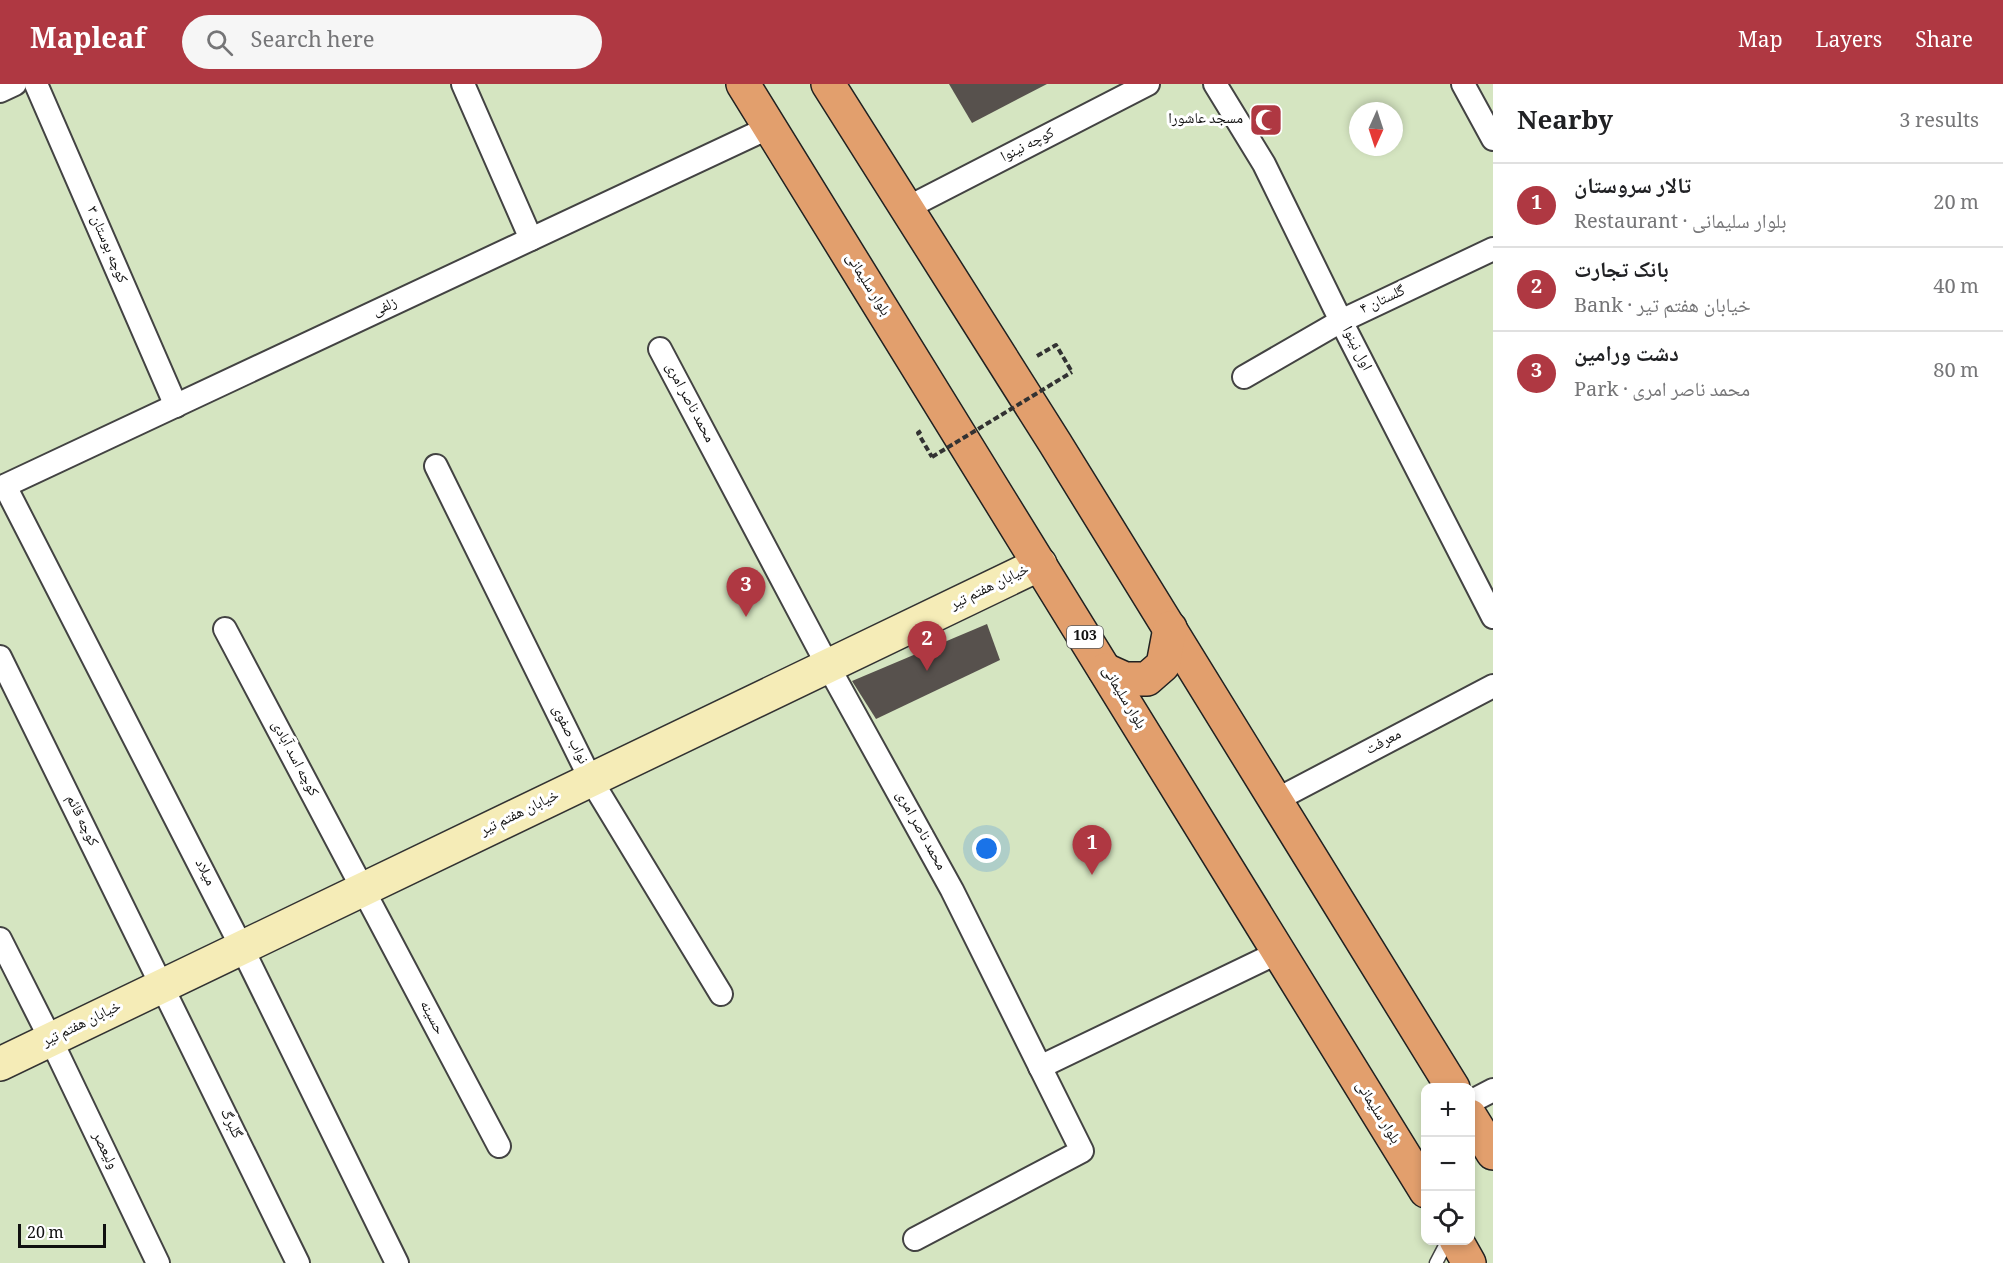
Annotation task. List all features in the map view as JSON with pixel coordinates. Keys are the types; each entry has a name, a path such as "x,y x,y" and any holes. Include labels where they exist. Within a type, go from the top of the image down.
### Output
{"highway":[{"name":"بلوار سلیمانی","path":"743,84 1421,1184"},
{"path":"828,84 1170,628 1450,1083"},
{"path":"1106,670 1125,679 1147,680 1163,665 1170,628"},
{"path":"1475,1124 1493,1153"},
{"path":"1459,1245 1469,1263"}],"street":[{"path":"0,91 15,84"},
{"name":"کوچه بوستان ۳","path":"36,84 176,406"},
{"path":"463,84 531,239"},
{"name":"کوچه نینوا","path":"907,208 1148,84"},
{"name":"اول نینوا","path":"1215,84 1264,164 1341,321 1493,617"},
{"path":"1463,84 1493,139"},
{"name":"زلفی","path":"2,487 770,127"},
{"name":"گلستان ۴","path":"1244,376 1341,321 1493,249"},
{"name":"محمد ناصر امری","path":"660,349 828,666 952,890 1082,1151 915,1239"},
{"name":"نواب صفوی","path":"436,466 591,780 721,993"},
{"name":"میلاد","path":"2,487 242,948 397,1263"},
{"name":"خیابان هفتم تیر","path":"0,1064 1040,564"},
{"name":"کوچه اسد آبادی","path":"225,629 363,890"},
{"name":"کوچه قائم","path":"0,657 163,986"},
{"name":"معرفت","path":"1276,800 1493,686"},
{"name":"حسینه","path":"363,890 499,1146"},
{"name":"ولیعصر","path":"0,939 158,1263"},
{"path":"1040,1067 1279,952"},
{"name":"گلبرگ","path":"163,986 298,1263"},
{"path":"1475,1099 1493,1090"}],"lane":[{"path":"1436,1263 1445,1245"}],"path":[{"path":"918,433 932,457 1072,372 1056,345"}],"green space":[{"path":"0,84 1493,84 1493,1263 0,1263"}],"building":[{"path":"949,84 1047,84 972,123"},
{"path":"987,624 1000,660 876,719 852,681"}],"place":[{"name":"مسجد عاشورا","path":"1266,120"},
{"name":"دشت ورامین","path":"746,617"},
{"name":"بانک تجارت","path":"927,671"},
{"name":"تالار سروستان","path":"1092,875"}]}
